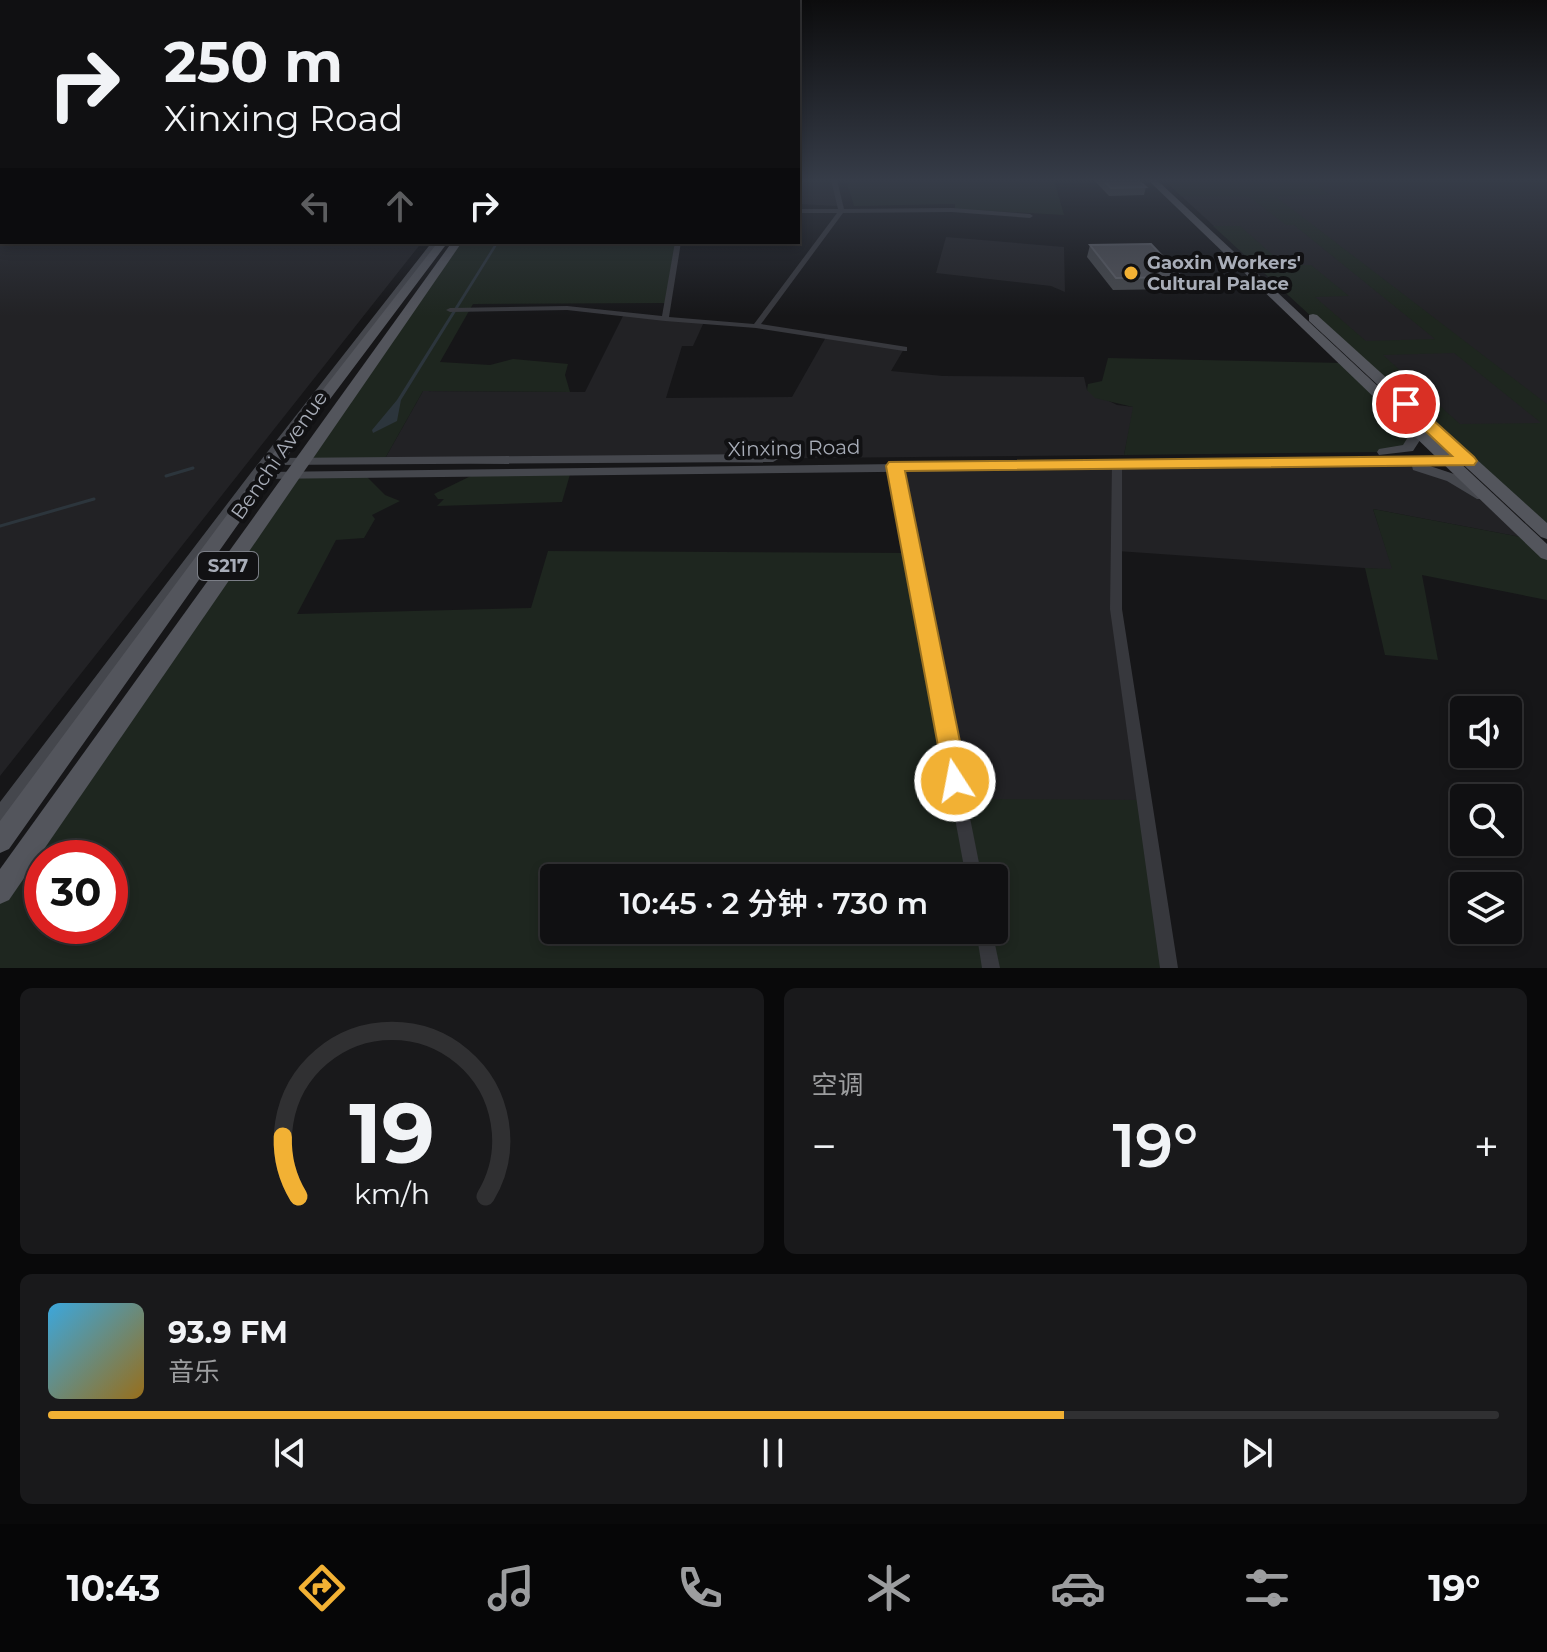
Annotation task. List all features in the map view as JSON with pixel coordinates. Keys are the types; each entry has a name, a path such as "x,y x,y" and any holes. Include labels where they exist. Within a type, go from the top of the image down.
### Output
{"main road":[{"path":"1199,225 1405,421 1547,533"},
{"path":"1211,225 1453,456 1491,502 1547,554"},
{"path":"0,819 436,244"},
{"name":"Benchi Avenue","path":"0,841 273,462 441,244"},
{"name":"Benchi Avenue","path":"0,891 456,244"},
{"path":"1389,457 1408,448 1415,437 1405,421"},
{"name":"Xinxing Road","path":"296,469 1453,456"},
{"path":"1389,457 1452,478 1491,502"},
{"name":"Xinxing Road","path":"273,462 296,469 1117,464 1389,457"}],"street":[{"path":"756,326 831,225"},
{"path":"665,319 678,244"},
{"path":"450,310 567,308 756,326 904,349"},
{"path":"1117,464 1116,609 1169,968"},
{"path":"895,466 971,864"},
{"path":"987,944 991,968"}],"shaded area":[{"path":"1213,225 1547,225 1547,534"},
{"path":"1294,225 1313,225 1547,404 1547,533 1213,226 1240,226 1284,265 1311,265 1349,296 1315,297 1366,341 1435,339","holes":["1454,353 1540,423 1460,424 1383,355"]},
{"path":"946,237 1064,247 1065,292 1051,286 936,273"},
{"path":"0,244 420,244 0,776"},
{"path":"456,244 678,244 668,303 473,304 440,362 490,365 513,359 568,364 565,375 570,392 423,391 383,462 300,463"},
{"path":"495,244 498,244 401,400 397,421 373,433 372,430 397,400"},
{"path":"624,314 704,322 693,346 682,346 666,398 792,397 826,337 904,349 891,371 943,376 1084,377 1087,390 1117,405 1134,407 1124,455 383,462 423,391 585,392"},
{"path":"1108,358 1344,363 1415,437 1408,448 1384,452 1124,455 1133,407 1095,398 1087,390 1088,384 1102,381"},
{"path":"1394,462 1423,468 1491,502 1531,539 1373,509 1393,570 1117,551 1116,609 1145,800 959,800 895,466"},
{"path":"571,471 562,502 437,506 444,499 438,499 434,494 477,473"},
{"path":"365,475 385,495 400,501 372,515 375,519 364,538 336,540 297,614 531,608 548,551 911,553 959,799 1145,800 1169,968 0,968 0,891 24,857 24,944 128,944 128,840 36,840 291,476"},
{"path":"1373,509 1531,539 1547,554 1547,600 1422,575 1438,660 1385,655 1365,568 1392,569"}],"building":[{"path":"1151,244 1182,277 1116,278 1090,245"}],"waterway":[{"path":"166,476 193,468"},
{"path":"0,526 94,499"}],"place":[{"name":"Gaoxin Workers' Cultural Palace","path":"1131,273"}],"route":[{"path":"955,781 895,466 1468,461 1406,404"}]}
